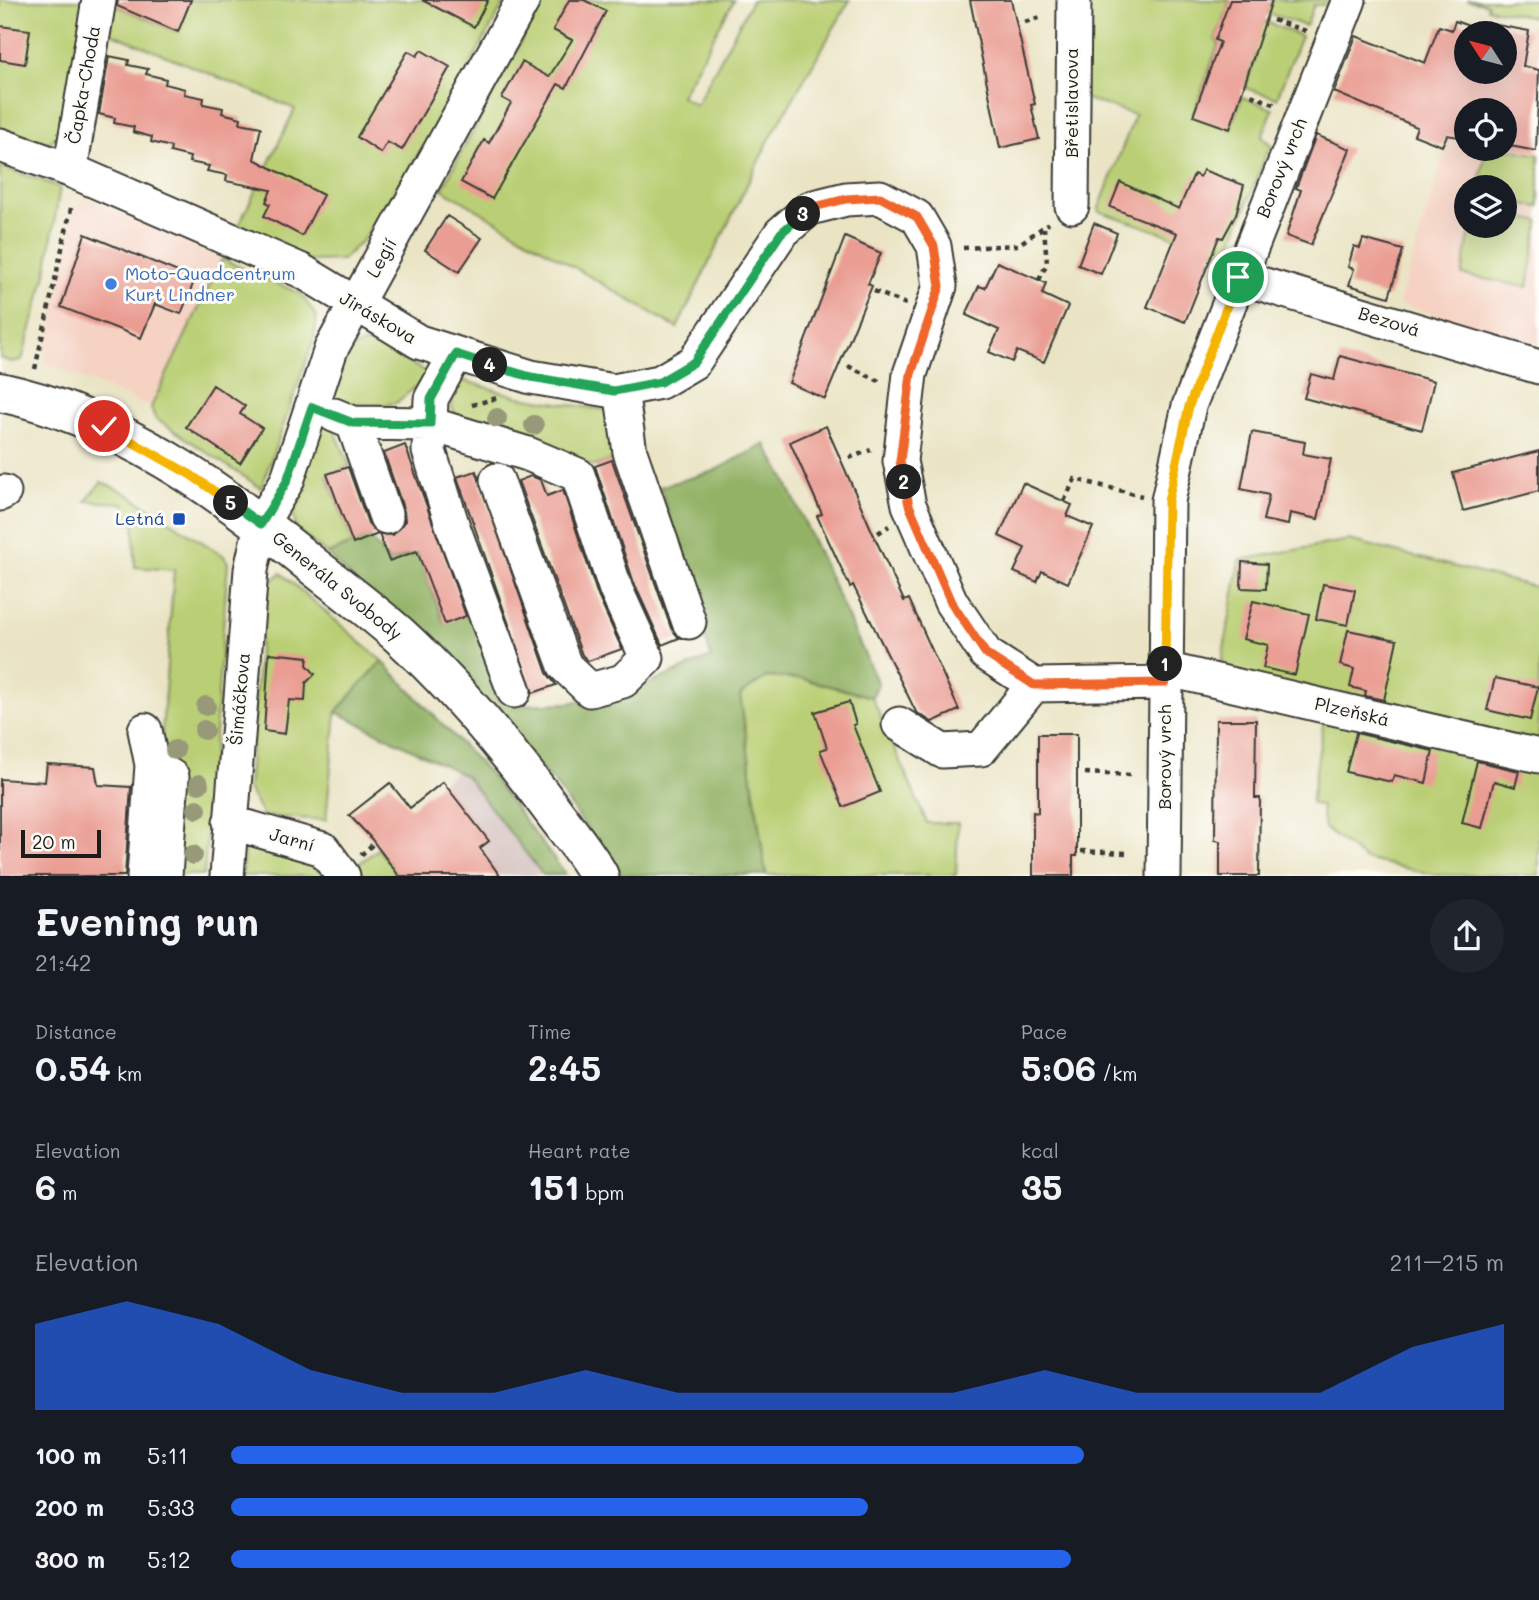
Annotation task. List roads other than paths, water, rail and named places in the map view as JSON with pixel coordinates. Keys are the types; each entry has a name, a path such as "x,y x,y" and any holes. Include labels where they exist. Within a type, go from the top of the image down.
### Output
{"main road":[{"name":"Generála Svobody","path":"0,392 46,401 104,426 191,475 261,524 399,635 474,711 542,796 599,876"}],"street":[{"name":"Čapka-Choda","path":"73,180 99,0"},
{"name":"Legií","path":"261,524 287,481 331,349 523,0"},
{"name":"Břetislavova","path":"1072,206 1074,0"},
{"name":"Borový vrch","path":"1164,876 1168,501 1189,406 1349,0"},
{"name":"Jiráskova","path":"0,145 73,180 302,271 419,342 531,377 621,390 660,382 694,362 781,233 810,208 846,199 880,197 917,217 934,246 940,286 911,374 905,413 900,461 909,505 958,613 986,654 1034,685"},
{"name":"Bezová","path":"1238,277 1539,368"},
{"path":"456,354 431,399 429,452 514,691"},
{"path":"621,390 630,452 690,622"},
{"path":"312,407 353,423 430,420 528,454 578,475 616,590 647,658 623,681 590,690 565,666 497,480"},
{"path":"353,423 386,517"},
{"name":"Šimáčkova","path":"227,876 251,570 261,524"},
{"path":"899,724 942,751 981,748 1034,685 1165,676"},
{"name":"Plzeňská","path":"1165,676 1539,756"},
{"path":"144,876 152,765 145,730"},
{"path":"152,765 172,777 165,876"},
{"name":"Jarní","path":"230,822 323,849 343,876"}],"place":[{"name":"Moto-Quadcentrum Kurt Lindner","path":"111,284"},
{"name":"Letná","path":"179,519"}]}
